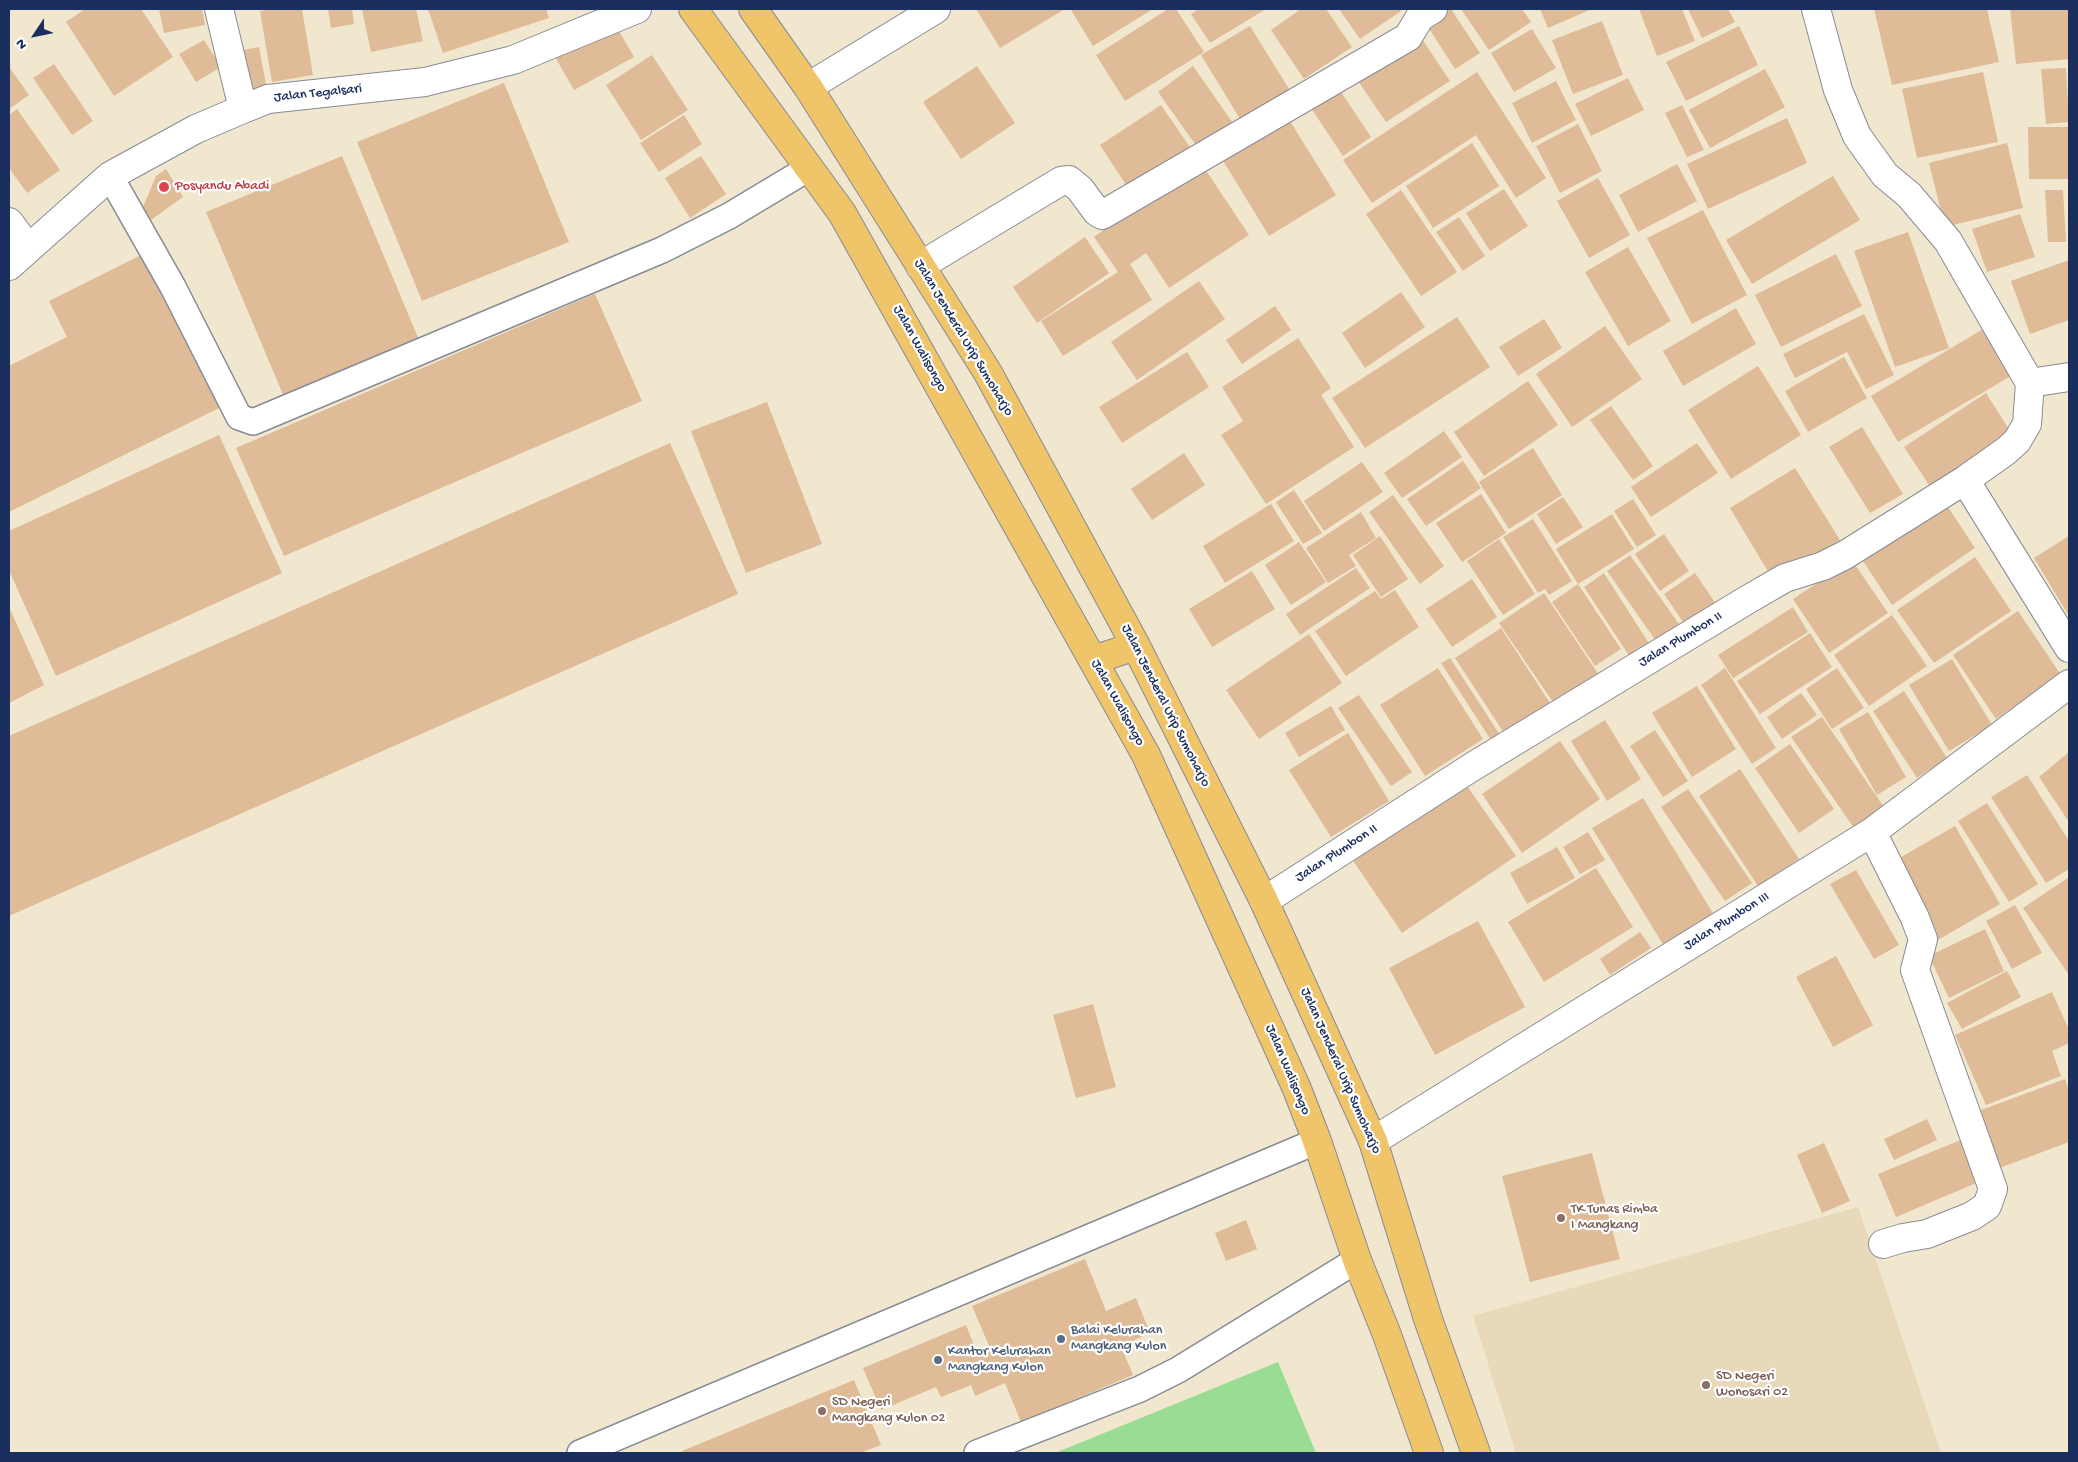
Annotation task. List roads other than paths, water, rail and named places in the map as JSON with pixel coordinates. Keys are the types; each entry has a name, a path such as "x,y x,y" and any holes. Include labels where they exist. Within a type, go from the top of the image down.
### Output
{"highway":[{"name":"Jalan Walisongo","path":"693,9 842,213 1146,755 1297,1089 1317,1141 1357,1260 1429,1453"},
{"name":"Jalan Jenderal Urip Sumoharjo","path":"753,9 808,88 988,373 1136,646 1264,901 1373,1141 1428,1319 1476,1453"},
{"path":"1093,660 1136,646"}],"street":[{"path":"219,9 244,109"},
{"name":"Jalan Tegalsari","path":"18,257 110,176 196,129 268,99 426,82 513,60 637,9"},
{"path":"808,88 936,9"},
{"path":"920,266 1061,181 1069,180 1080,189 1097,212 1102,215 1408,37 1420,17 1433,9"},
{"path":"1816,9 1838,90 1857,136 1886,174 1909,195 1948,242 2030,383 2069,377"},
{"path":"9,222 18,257"},
{"name":"Jalan Plumbon II","path":"1264,901 1472,767 1747,600 1785,578 1823,566 1845,555 1965,480 2006,452 2017,441 2027,424 2030,383"},
{"path":"1965,480 2069,648"},
{"name":"Jalan Plumbon III","path":"1373,1141 1872,832 2069,684"},
{"path":"1872,832 1915,918 1923,939 1914,970 1993,1190 1987,1206 1965,1220 1927,1234 1883,1244"}],"lane":[{"path":"110,176 173,287 234,409 239,417 253,422 662,250 729,216 810,168"},
{"path":"580,1453 1317,1141"},
{"path":"977,1453 1140,1389 1178,1370 1357,1260"}],"place":[{"name":"Posyandu Abadi","path":"164,187"},
{"name":"TK Tunas Rimba I Mangkang","path":"1561,1218"},
{"name":"Balai Kelurahan Mangkang Kulon","path":"1061,1339"},
{"name":"Kantor Kelurahan Mangkang Kulon","path":"938,1360"},
{"name":"SD Negeri Wonosari 02","path":"1706,1385"},
{"name":"SD Negeri Mangkang Kulon 02","path":"822,1411"}]}
